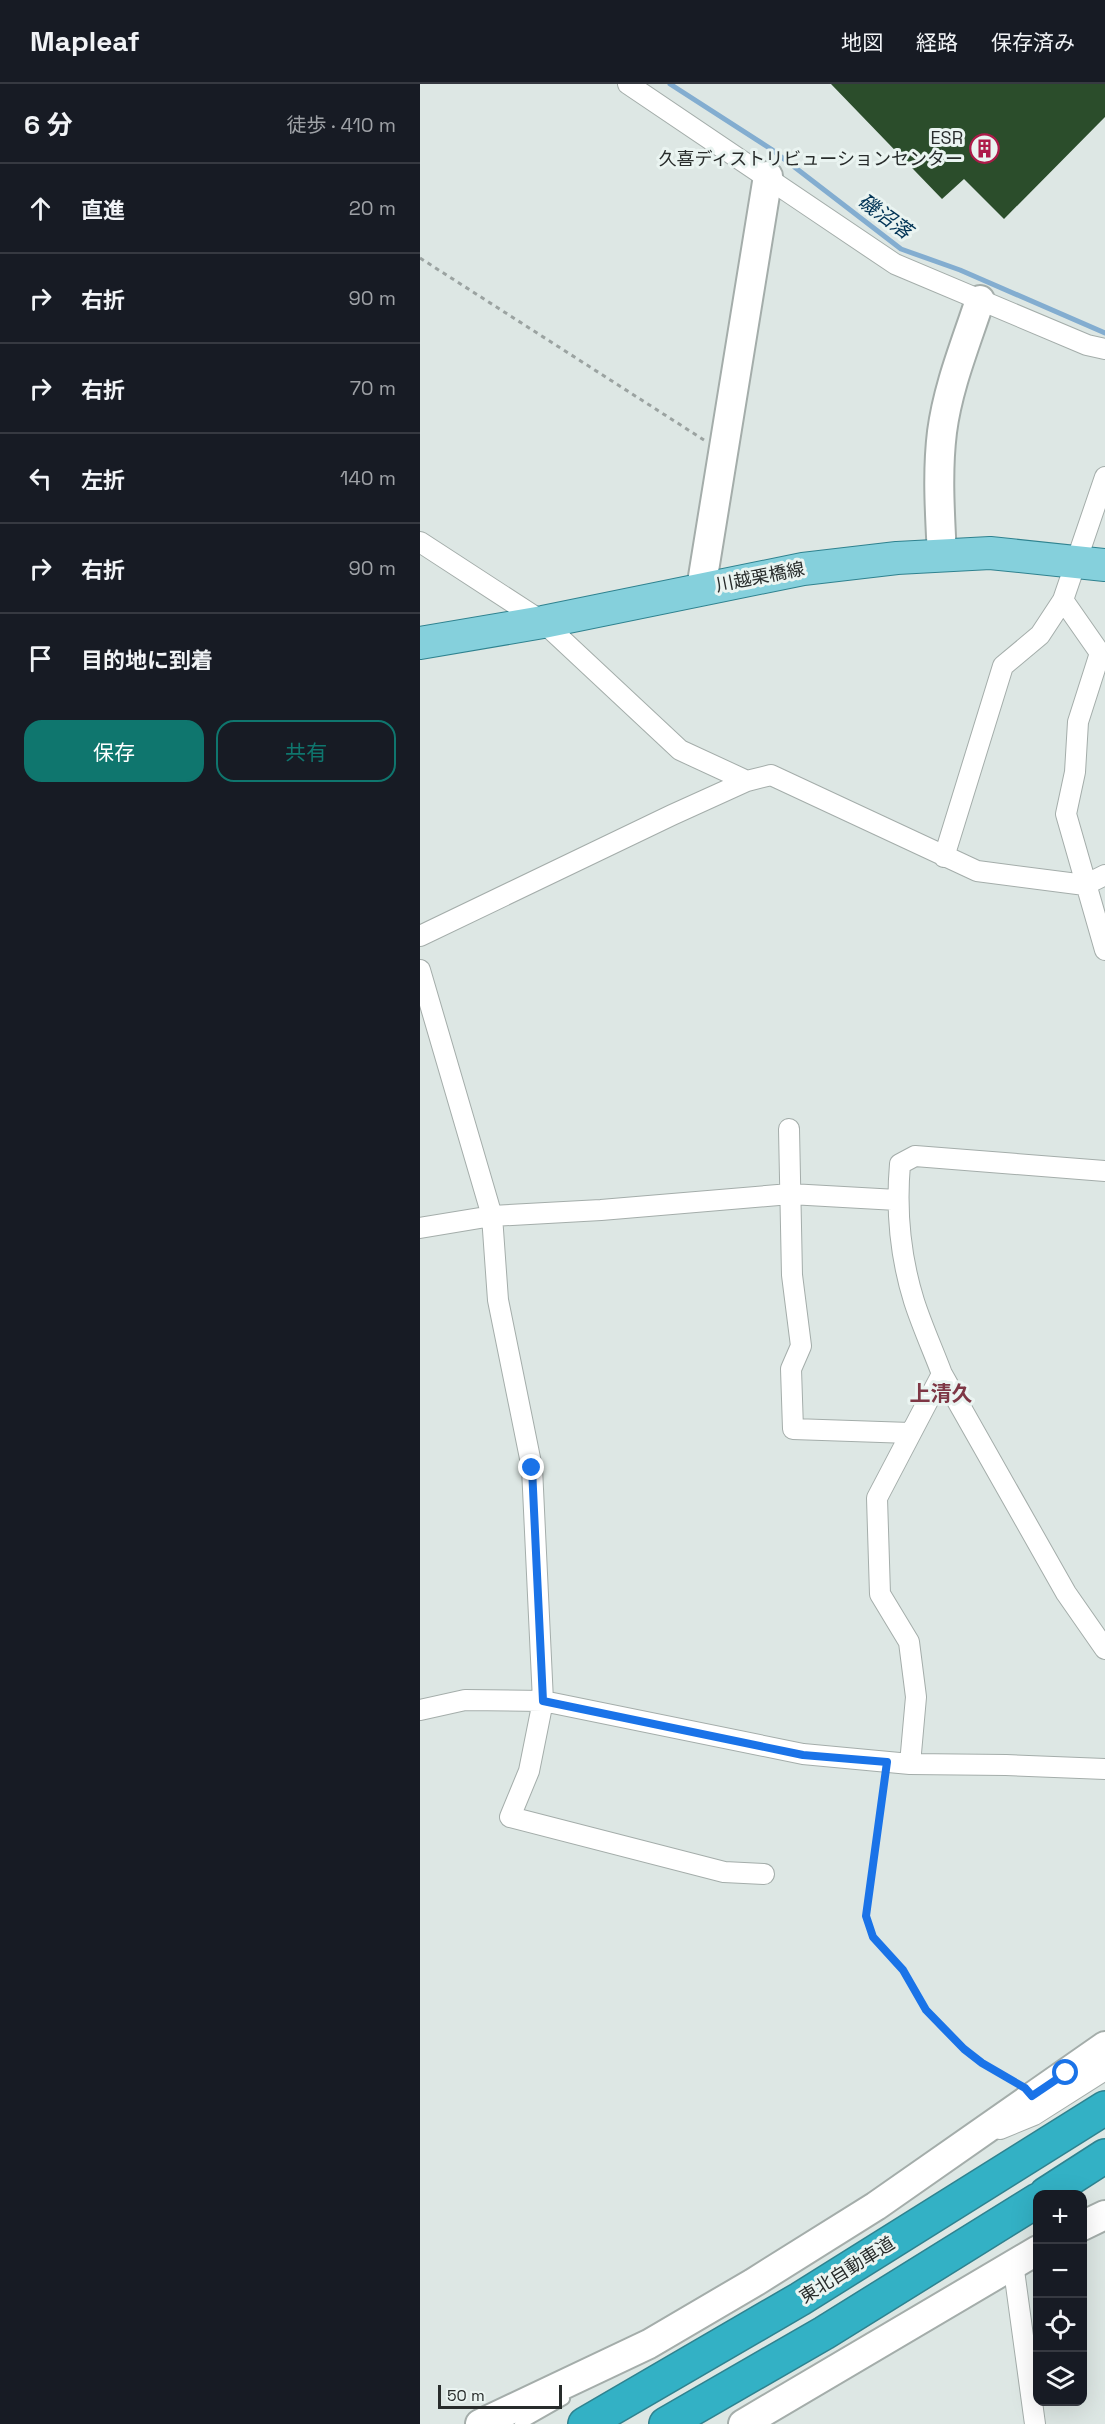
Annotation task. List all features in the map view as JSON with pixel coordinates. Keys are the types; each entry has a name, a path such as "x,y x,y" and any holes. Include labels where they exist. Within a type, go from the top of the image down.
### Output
{"highway":[{"name":"東北自動車道","path":"585,2424 800,2300 1105,2109"},
{"path":"1052,2190 1105,2156"},
{"path":"666,2424 824,2333 1033,2203"}],"main road":[{"name":"川越栗橋線","path":"420,644 543,622 803,569 990,553 1090,563"}],"street":[{"path":"628,84 768,176 895,264 1087,345 1105,349"},
{"path":"701,588 768,176"},
{"path":"942,556 939,494 942,432 953,380 980,300"},
{"path":"944,857 1003,666 1040,635 1090,563 1105,477"},
{"path":"420,542 543,622 680,750 747,781"},
{"path":"1063,600 1100,653 1078,722 1075,772 1066,814 1105,950"},
{"path":"420,936 747,781 771,775 977,872 1085,885 1105,874"},
{"path":"420,970 492,1216 498,1300 532,1468 543,1701 530,1771 510,1817 724,1872 764,1874"},
{"path":"789,1129 792,1275 801,1346 791,1369 793,1429 910,1433"},
{"path":"1105,1171 915,1156 900,1164 897,1200 901,1243 914,1300 942,1374 1066,1593 1105,1649"},
{"path":"420,1228 492,1216 601,1210 790,1194 897,1200"},
{"path":"910,1764 916,1697 909,1642 880,1594 877,1498 942,1374"},
{"path":"420,1710 465,1700 543,1701 803,1755 910,1764 1105,1769"},
{"path":"480,2424 649,2344 753,2283 876,2206 981,2135 1032,2096 1105,2046"},
{"path":"981,2135 1010,2126 1034,2115 1105,2070"},
{"path":"1087,2216 1105,2200"},
{"path":"1087,2224 1105,2214"},
{"path":"742,2424 1033,2253"},
{"path":"1013,2263 1035,2424"}],"lane":[{"path":"520,2424 578,2392 599,2367"}],"path":[{"path":"420,258 723,452"},
{"path":"887,1762 866,1916 868,1928 873,1937 903,1970 926,2010 956,2042 982,2063 1025,2088 1032,2096"}],"building":[{"name":"ESR 久喜ディストリビューションセンター","path":"831,84 1105,84 1105,117 1004,219 964,179 942,199"}],"waterway":[{"name":"磯沼落","path":"670,84 771,149 901,249 960,270 1105,333"}],"place":[{"name":"ESR 久喜ディストリビューションセンター","path":"984,148"}],"district":[{"name":"上清久","path":"941,1394"}],"route":[{"path":"532,1468 543,1701 803,1755 887,1762 866,1916 868,1928 873,1937 903,1970 926,2010 964,2049 982,2063 1025,2088 1032,2096 1066,2073"}]}
